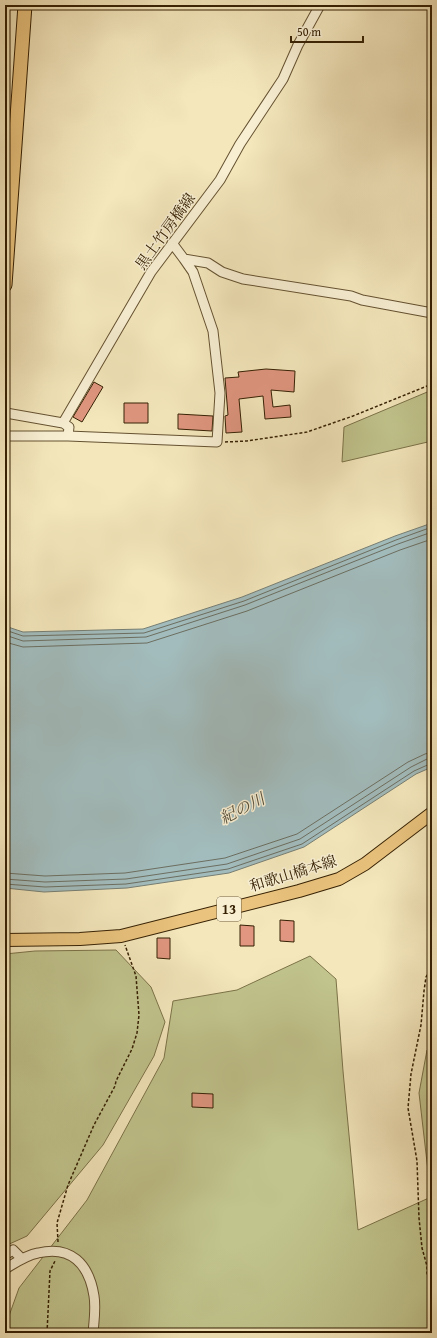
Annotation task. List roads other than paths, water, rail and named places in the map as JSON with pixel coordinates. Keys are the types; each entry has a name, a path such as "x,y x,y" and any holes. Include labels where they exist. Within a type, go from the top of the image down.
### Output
{"highway":[{"path":"5,285 25,5"}],"main road":[{"name":"和歌山橋本線","path":"5,940 80,939 121,936 299,891 339,879 365,864 432,813"}],"street":[{"name":"黒土竹房橋線","path":"63,423 151,272 220,180 240,144 283,79 298,45 320,5"},
{"path":"5,436 68,436 218,442 220,392 213,330 193,272 172,243"},
{"path":"184,258 208,263 222,272 243,279 351,296 362,300 432,313"},
{"path":"6,413 63,423 69,427 68,436"},
{"path":"5,1255 13,1250 22,1259"},
{"path":"5,1269 22,1259 37,1253 59,1251 72,1255 82,1265 90,1278 94,1297 93,1333"}],"water":[{"name":"紀の川","path":"432,523 432,767 416,774 304,847 229,873 127,888 44,892 5,888 5,626 23,632 143,629 242,597 395,536"}]}
